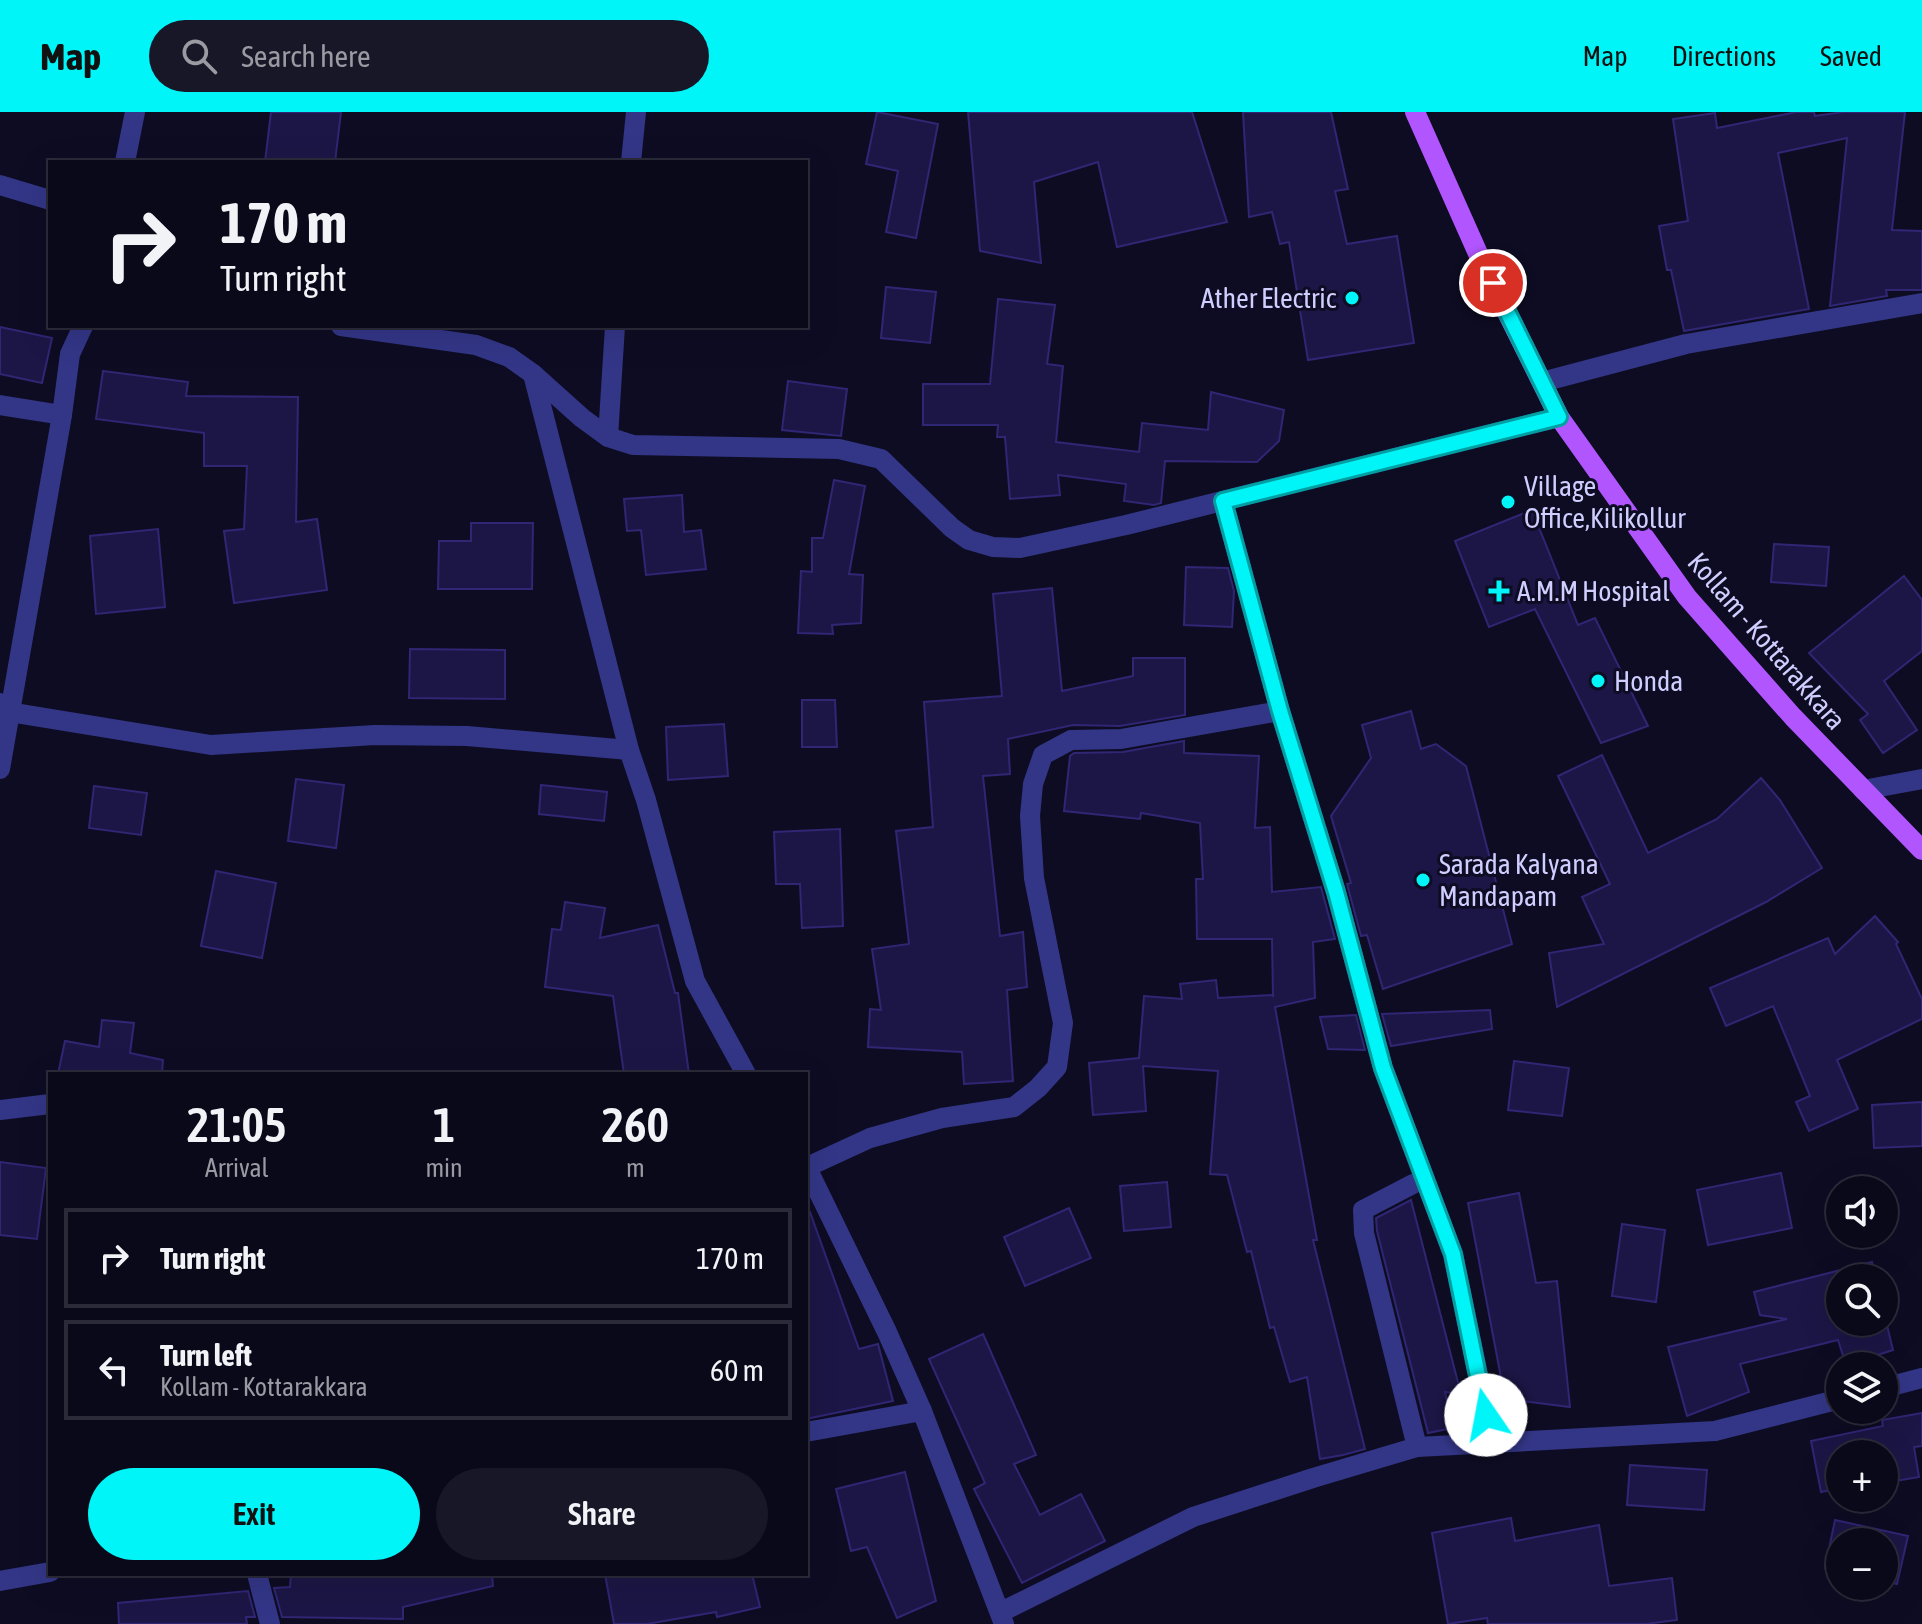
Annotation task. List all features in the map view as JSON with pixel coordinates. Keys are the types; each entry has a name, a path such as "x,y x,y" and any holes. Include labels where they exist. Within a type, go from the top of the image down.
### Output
{"main road":[{"name":"Kollam - Kottarakkara","path":"1415,112 1480,258 1559,417 1687,597 1793,717 1922,850"}],"street":[{"path":"125,160 135,112"},
{"path":"631,160 636,112"},
{"path":"0,185 48,199"},
{"path":"1542,382 1686,344 1922,303"},
{"path":"0,769 4,707 62,415 70,354 82,328"},
{"path":"355,328 476,345 509,357 608,437 633,445 862,452 881,459 952,528 969,540 993,547 1020,548 1559,417"},
{"path":"608,437 615,328"},
{"path":"533,374 629,750 646,800 695,981 745,1072"},
{"path":"0,405 62,415"},
{"path":"1223,501 1280,711 1336,892 1383,1068 1453,1254 1492,1442"},
{"path":"4,707 211,745 375,735 467,736 629,750"},
{"path":"808,1166 870,1138 942,1118 1014,1107 1038,1088 1057,1067 1063,1023 1034,878 1030,816 1033,784 1043,755 1071,740 1121,739 1280,711"},
{"path":"1863,790 1922,779"},
{"path":"0,1110 48,1104"},
{"path":"808,1168 922,1411 1002,1618 1193,1517 1417,1447 1715,1431 1826,1403"},
{"path":"1413,1184 1363,1210 1364,1233 1417,1447"},
{"path":"1898,1384 1922,1378"},
{"path":"808,1432 922,1411"},
{"path":"0,1581 48,1572"},
{"path":"258,1576 270,1624"}],"building":[{"path":"271,112 341,112 335,160 265,160"},
{"path":"877,112 938,124 916,238 886,232 898,171 866,164"},
{"path":"968,112 1192,112 1227,222 1117,247 1098,162 1034,182 1041,263 980,251"},
{"path":"1243,112 1331,112 1348,189 1335,191 1347,244 1397,236 1414,343 1308,360 1289,242 1280,244 1272,212 1249,217"},
{"path":"1796,112 1814,112 1815,116 1843,112 1905,112 1892,230 1922,231 1922,290 1886,290 1887,296 1830,306 1847,138 1778,153 1809,309 1684,331 1671,270 1667,270 1659,226 1688,221 1673,119 1715,113 1717,128"},
{"path":"886,287 936,292 930,343 881,338"},
{"path":"998,299 1055,305 1047,364 1063,366 1056,442 1139,452 1142,423 1208,430 1211,392 1284,410 1279,441 1257,462 1165,461 1161,503 1154,505 1124,501 1126,484 1058,475 1060,495 1010,499 1005,437 997,437 998,425 923,425 923,384 990,384"},
{"path":"0,327 52,338 42,383 0,374"},
{"path":"103,371 188,382 186,396 298,397 296,522 317,519 327,590 234,603 224,531 244,529 247,466 204,466 204,433 96,419"},
{"path":"788,381 847,389 841,436 782,430"},
{"path":"834,480 865,486 849,574 863,575 861,623 832,625 833,634 798,633 801,571 812,572 812,538 823,538"},
{"path":"682,495 684,532 701,530 706,569 646,575 641,530 627,531 624,499"},
{"path":"1532,510 1578,625 1595,618 1648,726 1601,743 1535,609 1489,627 1455,541"},
{"path":"471,523 533,523 532,589 438,589 439,541 471,541"},
{"path":"158,529 165,607 96,614 90,536"},
{"path":"1774,544 1829,547 1826,586 1771,582"},
{"path":"1186,567 1228,568 1234,591 1232,627 1184,625"},
{"path":"1904,576 1922,600 1922,651 1884,681 1917,730 1883,753 1860,720 1868,714 1809,653"},
{"path":"1052,588 1062,691 1133,676 1133,658 1185,658 1185,715 1120,726 1073,725 1008,739 1010,774 983,776 1000,936 1023,932 1027,987 1007,990 1013,1081 964,1084 962,1052 868,1047 870,1009 881,1010 872,949 909,944 896,831 933,827 924,702 1002,696 993,594"},
{"path":"410,649 505,650 505,699 409,698"},
{"path":"802,700 835,700 837,747 802,747"},
{"name":"Sarada Kalyana Mandapam","path":"1411,711 1421,749 1436,744 1466,766 1512,944 1383,989 1367,935 1361,936 1347,884 1351,883 1331,816 1371,758 1362,725"},
{"path":"724,724 728,776 668,780 666,727"},
{"path":"1184,741 1184,753 1259,756 1255,828 1270,827 1272,892 1321,887 1335,939 1313,942 1315,998 1275,1007 1317,1240 1313,1240 1365,1449 1343,1455 1320,1459 1307,1377 1290,1382 1274,1327 1270,1328 1251,1251 1247,1252 1227,1175 1210,1174 1218,1071 1143,1066 1146,1111 1093,1115 1089,1063 1139,1058 1144,996 1182,999 1180,984 1216,980 1218,998 1273,995 1272,939 1197,939 1196,879 1203,879 1200,823 1141,813 1140,819 1064,811 1070,756 1074,753 1123,752"},
{"path":"1602,755 1648,853 1717,819 1761,778 1780,800 1822,868 1766,902 1557,1007 1549,953 1604,944 1582,897 1610,884 1558,776"},
{"path":"296,779 344,785 336,848 288,841"},
{"path":"541,785 607,792 604,821 539,814"},
{"path":"94,786 147,793 141,835 89,828"},
{"path":"840,829 843,926 802,928 800,884 776,884 774,832"},
{"path":"216,871 276,883 262,958 201,946"},
{"path":"565,902 605,908 600,938 658,925 675,993 678,993 689,1072 624,1072 613,996 545,987 552,929 561,930"},
{"path":"1875,916 1898,942 1896,944 1922,999 1922,1019 1837,1060 1858,1109 1809,1131 1796,1102 1810,1096 1773,1006 1726,1026 1710,988 1828,938 1835,954"},
{"path":"1490,1010 1492,1029 1391,1046 1382,1014"},
{"path":"1356,1015 1365,1050 1328,1049 1320,1017"},
{"path":"102,1020 134,1023 130,1053 163,1060 162,1072 58,1072 65,1041 99,1047"},
{"path":"1514,1061 1569,1068 1562,1116 1508,1110"},
{"path":"1922,1102 1922,1146 1874,1148 1872,1105"},
{"path":"0,1162 46,1168 37,1239 0,1235"},
{"path":"1781,1173 1792,1228 1708,1245 1697,1190"},
{"path":"1167,1182 1171,1227 1124,1231 1120,1186"},
{"path":"1519,1193 1536,1283 1557,1281 1570,1407 1505,1399 1468,1203"},
{"path":"1411,1200 1461,1394 1445,1392 1453,1428 1428,1433 1376,1218"},
{"path":"1069,1208 1091,1258 1025,1286 1004,1237"},
{"path":"808,1212 859,1349 878,1344 893,1401 808,1419"},
{"path":"1622,1224 1665,1230 1656,1302 1612,1296"},
{"path":"1826,1274 1826,1336 1890,1336 1893,1350 1842,1352 1838,1340 1740,1364 1749,1392 1687,1416 1668,1347 1787,1319 1760,1315 1754,1292"},
{"path":"983,1334 1036,1455 1014,1464 1040,1515 1081,1494 1105,1541 1022,1583 974,1489 985,1483 929,1359"},
{"path":"1922,1413 1922,1446 1914,1447 1919,1477 1898,1481 1898,1440 1826,1440 1826,1491 1821,1492 1811,1441 1883,1424 1898,1424 1898,1417"},
{"path":"1630,1465 1707,1470 1704,1510 1627,1505"},
{"path":"905,1472 936,1601 897,1618 867,1547 851,1551 836,1489"},
{"path":"1511,1518 1515,1541 1599,1525 1609,1586 1672,1578 1677,1620 1646,1624 1488,1624 1487,1618 1448,1624 1432,1533"},
{"path":"1835,1520 1872,1528 1833,1528"},
{"path":"1898,1534 1908,1536 1898,1580"},
{"path":"291,1576 492,1576 493,1586 403,1607 403,1619 282,1617 274,1588 290,1587"},
{"path":"605,1576 752,1576 760,1607 717,1617 716,1612 647,1624 614,1624"},
{"path":"248,1591 255,1617 246,1617 247,1624 119,1624 118,1603"}],"place":[{"name":"Ather Electric","path":"1352,298"},
{"name":"Village Office,Kilikollur","path":"1508,502"},
{"name":"A.M.M Hospital","path":"1499,591"},
{"name":"Honda","path":"1598,681"},
{"name":"Sarada Kalyana Mandapam","path":"1423,880"}],"route":[{"path":"1486,1415 1453,1254 1383,1068 1336,892 1280,711 1223,501 1559,417 1493,283"}]}
